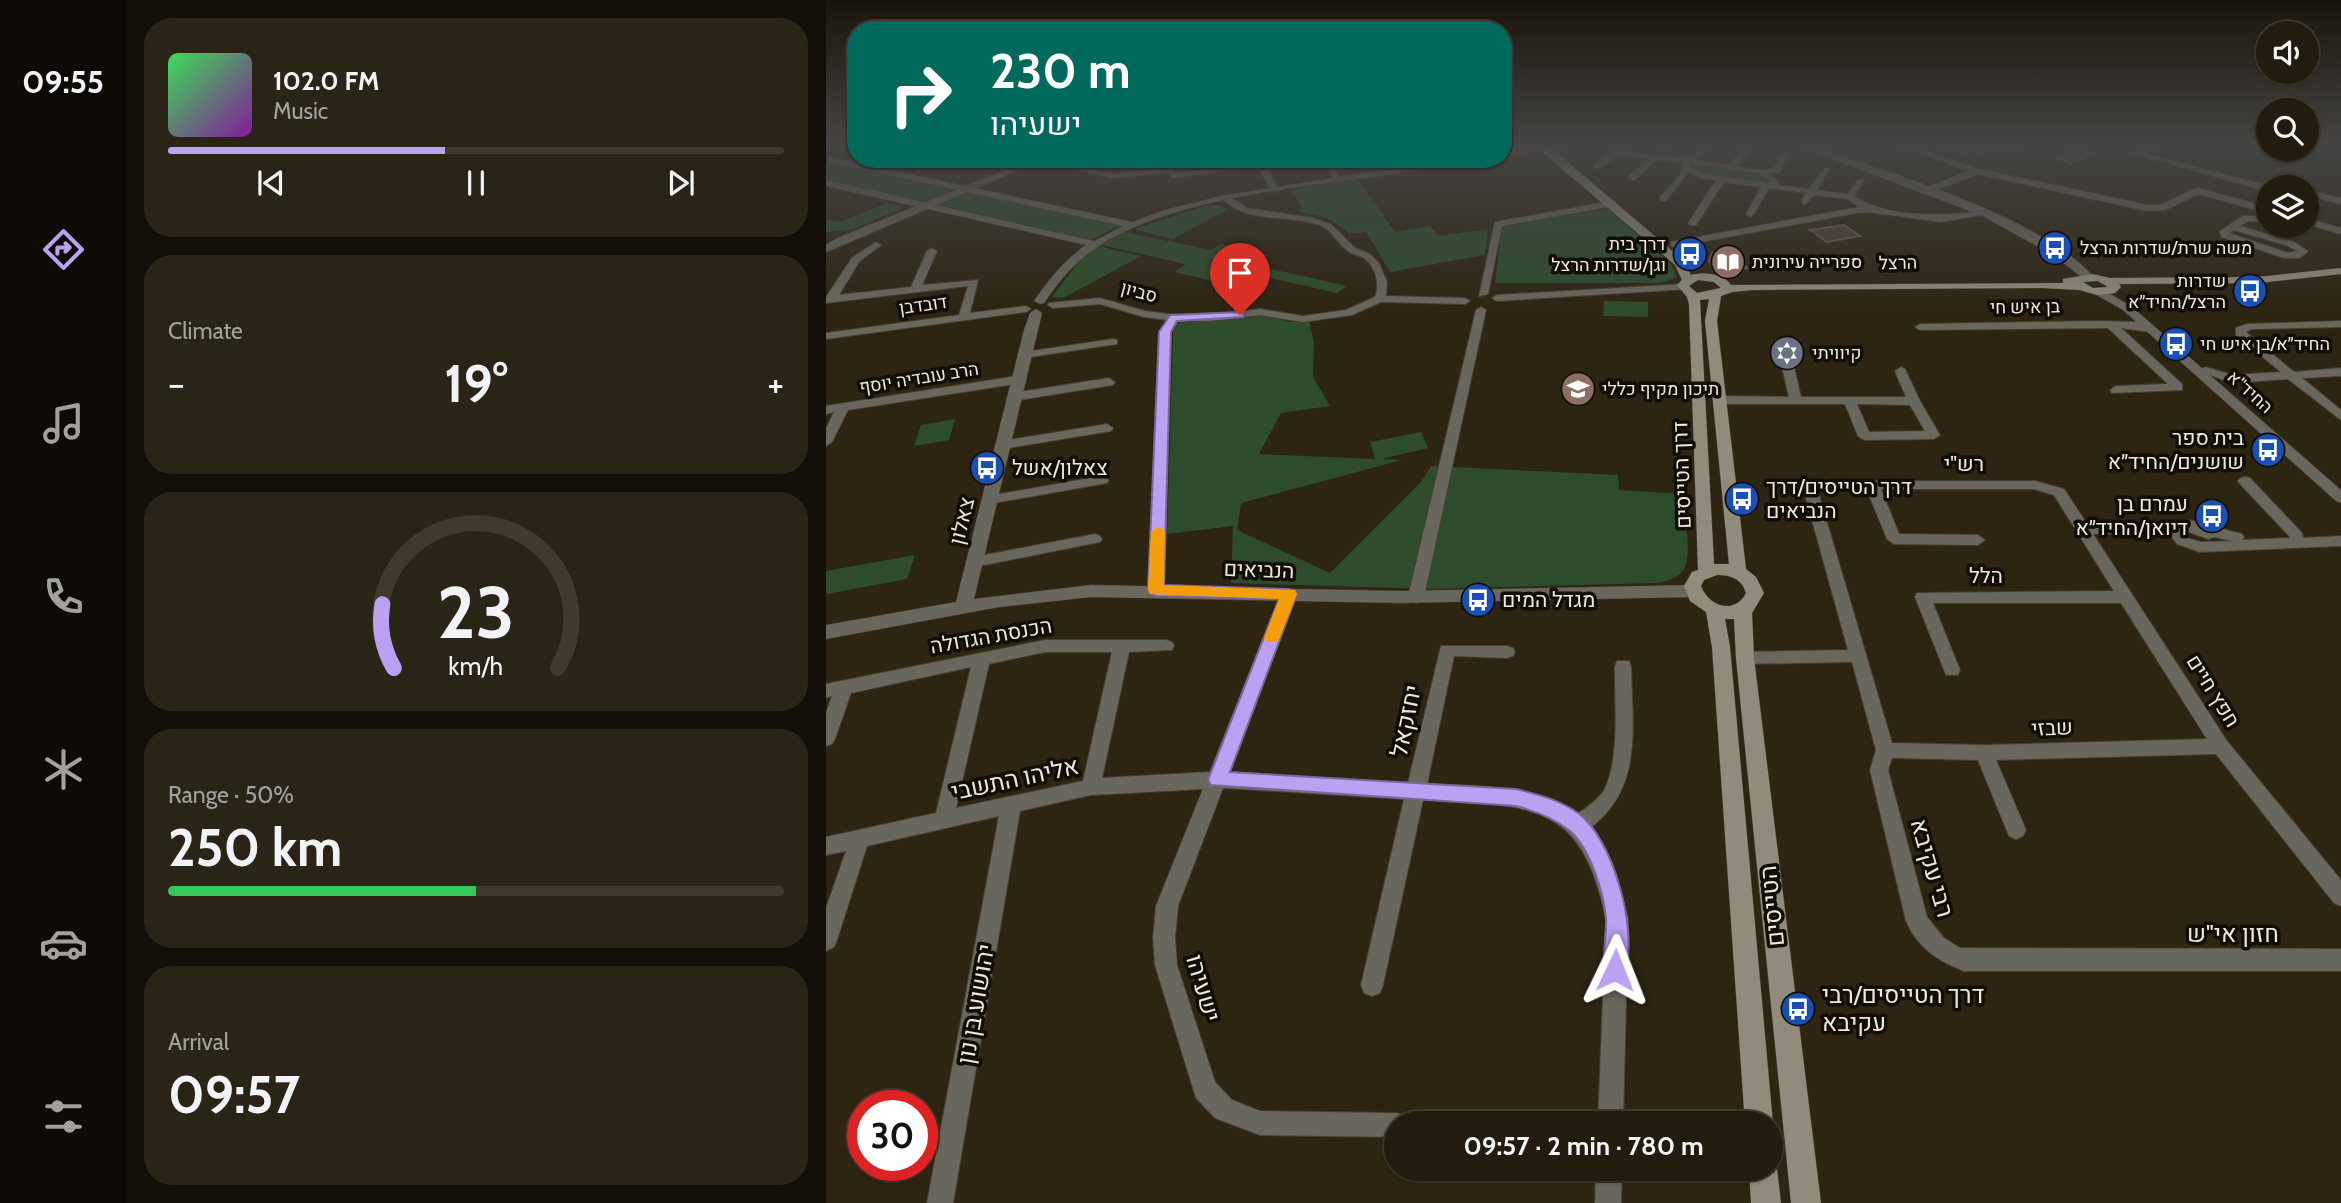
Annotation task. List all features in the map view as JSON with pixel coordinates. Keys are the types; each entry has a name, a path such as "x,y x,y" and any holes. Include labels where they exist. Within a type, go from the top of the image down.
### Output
{"main road":[{"path":"1605,199 1680,263 1688,287"},
{"path":"1621,199 1691,260"},
{"path":"2082,282 2099,292 2113,286 2258,280 2341,271"},
{"path":"1709,275 1727,285 1721,293 1711,321 1738,572"},
{"name":"הרצל","path":"1688,287 1709,275 2082,282"},
{"path":"2082,282 2113,286 2264,285 2341,278"},
{"name":"הרצל","path":"1688,287 1721,293 2082,282"},
{"name":"דרך הטייסים","path":"1688,287 1695,304 1706,571"},
{"path":"1720,569 1738,572 1752,583 1755,593 1752,602 1743,609 1729,612 1714,610 1698,601 1693,591 1696,578 1706,571 1720,569"},
{"name":"הטייסים","path":"1743,609 1745,658 1805,1203"},
{"name":"הטייסים","path":"1714,610 1721,647 1758,1111"},
{"path":"1764,1181 1766,1203"}],"street":[{"path":"895,199 1095,244"},
{"path":"826,249 841,240 941,199"},
{"path":"1012,199 1133,225"},
{"name":"צאלון","path":"963,608 1034,308 1061,272 1095,244 1133,225 1185,207 1222,199"},
{"path":"1228,199 1239,209 1297,216 1324,224 1340,234 1353,251 1367,257 1378,270 1383,291 1379,299 1465,301 1471,296 1483,294 1497,298 1688,287"},
{"path":"1693,223 1708,199"},
{"path":"1750,214 1758,199"},
{"path":"1852,199 1868,209"},
{"path":"1946,199 1983,214 2047,247 2082,282"},
{"path":"2106,199 2147,208 2162,208 2180,199"},
{"path":"2227,199 2256,208"},
{"path":"2237,202 2242,199"},
{"path":"1483,294 1498,224 1611,204"},
{"path":"1674,244 1868,209 1941,219 1983,214"},
{"path":"2234,227 2291,244 2303,251 2297,256 2287,256 2223,233 2246,218 2256,218"},
{"path":"2319,225 2341,231"},
{"path":"826,236 841,240"},
{"path":"828,300 855,260 876,244"},
{"path":"915,289 932,251"},
{"path":"828,300 974,282 963,318"},
{"name":"החיד\"א","path":"2113,286 2205,371 2227,382 2341,492"},
{"name":"החיד\"א","path":"2099,292 2117,300 2134,321 2150,329 2341,498"},
{"path":"1465,301 1470,308 1481,310 1496,306 1497,298"},
{"name":"סביון","path":"1053,305 1108,302 1144,314 1174,317 1211,318 1261,313 1292,318 1321,317 1357,310 1379,299"},
{"path":"1034,308 1049,310 1053,305"},
{"name":"דובדבן","path":"826,336 1034,308"},
{"path":"1416,597 1481,310"},
{"path":"1156,590 1165,332 1174,317"},
{"name":"בן איש חי","path":"1920,327 2111,324 2134,321"},
{"path":"2111,324 2178,387 2116,390"},
{"path":"2341,324 2250,326 2241,330 2242,335 2341,416"},
{"path":"1024,355 1113,342"},
{"path":"1787,363 1796,400"},
{"path":"1849,400 1864,436 1934,435 1913,401 1901,371"},
{"path":"2227,382 2341,372"},
{"name":"הרב עובדיה יוסף","path":"826,410 1017,380"},
{"path":"1013,397 1109,382"},
{"path":"1719,400 1913,401"},
{"path":"826,442 843,407"},
{"path":"1002,445 1107,428"},
{"path":"989,500 1102,480"},
{"path":"2245,481 2297,536"},
{"name":"רש\"י","path":"1978,540 1894,539 1872,485 2035,485 2052,488 2064,498"},
{"name":"רבי עקיבא","path":"1812,495 1885,750 1879,769 1917,921 1929,942 1944,954 1964,960 2124,961"},
{"name":"חפץ חיים","path":"2064,498 2221,746 2341,896"},
{"path":"2179,534 2189,525 2239,537 2341,535"},
{"path":"2084,529 2136,529 2179,534 2194,546 2341,541"},
{"path":"2201,529 2212,539 2210,545"},
{"path":"974,562 1095,539"},
{"name":"הנביאים","path":"826,632 1068,593 1156,590 1416,597 1693,591"},
{"name":"ישעיהו","path":"1289,594 1167,906 1164,938 1166,965 1205,1089 1224,1109 1260,1123 1384,1125"},
{"name":"הלל","path":"1952,670 1923,597 2127,597"},
{"path":"1091,787 1122,645"},
{"name":"הכנסת הגדולה","path":"835,689 1045,646 1166,646"},
{"name":"יחזקאל","path":"1372,985 1447,650 1507,652"},
{"path":"1745,658 1860,656"},
{"path":"944,820 982,658"},
{"path":"1610,1111 1617,919 1606,876 1597,854 1578,825 1599,809 1612,793 1620,770 1623,666"},
{"path":"826,739 835,689"},
{"name":"שבזי","path":"1885,750 1984,753 2221,746"},
{"path":"1984,753 2017,830"},
{"name":"אליהו התשבי","path":"826,846 1091,787 1218,780 1516,797 1544,804 1578,825"},
{"name":"יהושוע בן נון","path":"940,1203 1011,805"},
{"path":"826,940 860,838"},
{"name":"חזון אי\"ש","path":"2124,961 2341,960"},
{"path":"1608,1203 1609,1181"}],"green space":[{"path":"904,199 931,199 921,203"},
{"path":"949,199 1002,199 1121,225 1091,240 935,204"},
{"path":"1297,199 1372,199 1395,232 1430,226 1438,236 1488,229 1485,255 1390,272 1366,232 1350,234 1330,219 1298,211 1302,207"},
{"path":"888,203 906,207 850,230 826,232 826,219 840,222"},
{"path":"1208,205 1220,205 1227,210 1172,239 1134,229"},
{"path":"1608,209 1671,264 1677,278 1661,283 1495,283 1502,226"},
{"path":"1125,232 1211,250 1220,244 1268,255 1253,265 1347,286 1337,293 1241,271 1222,283 1174,272 1186,264 1101,245"},
{"path":"1098,246 1141,256 1063,298 1052,297 1079,261"},
{"path":"1604,301 1648,302 1648,317 1603,316"},
{"path":"1267,314 1289,322 1309,321 1314,342 1313,377 1330,406 1281,413 1259,454 1375,459 1370,442 1421,432 1428,448 1381,459 1402,460 1241,503 1237,530 1330,573 1422,481 1431,466 1618,475 1619,490 1682,494 1688,546 1686,565 1682,572 1674,578 1657,583 1431,589 1231,583 1233,526 1167,534 1173,332 1176,324 1180,322"},
{"path":"955,419 949,440 914,446 921,425"},
{"path":"915,555 907,579 826,594 826,571"}],"building":[{"path":"1844,225 1860,236 1827,242 1810,230"},
{"name":"ספרייה עירונית","path":"1728,250 1747,268 1732,270 1731,275 1714,270 1709,261 1712,253"}],"slow traffic":[{"path":"1158,531 1156,590 1289,594 1272,638"}],"place":[{"name":"משה שרת/שדרות הרצל","path":"2055,248"},
{"name":"דרך בית וגן/שדרות הרצל","path":"1690,254"},
{"name":"ספרייה עירונית","path":"1728,262"},
{"name":"שדרות הרצל/החיד״א","path":"2250,291"},
{"name":"החיד״א/בן איש חי","path":"2176,344"},
{"name":"קיוויתי","path":"1787,353"},
{"name":"תיכון מקיף כללי","path":"1578,389"},
{"name":"בית ספר שושנים/החיד״א","path":"2268,450"},
{"name":"צאלון/אשל","path":"987,468"},
{"name":"דרך הטייסים/דרך הנביאים","path":"1742,499"},
{"name":"עמרם בן דיואן/החיד״א","path":"2212,516"},
{"name":"מגדל המים","path":"1478,600"},
{"name":"דרך הטייסים/רבי עקיבא","path":"1798,1009"}],"route":[{"path":"1240,315 1211,318 1174,317 1165,332 1156,590 1289,594 1218,780 1516,797 1544,804 1578,825 1597,854 1611,887 1617,919 1615,970"}]}
